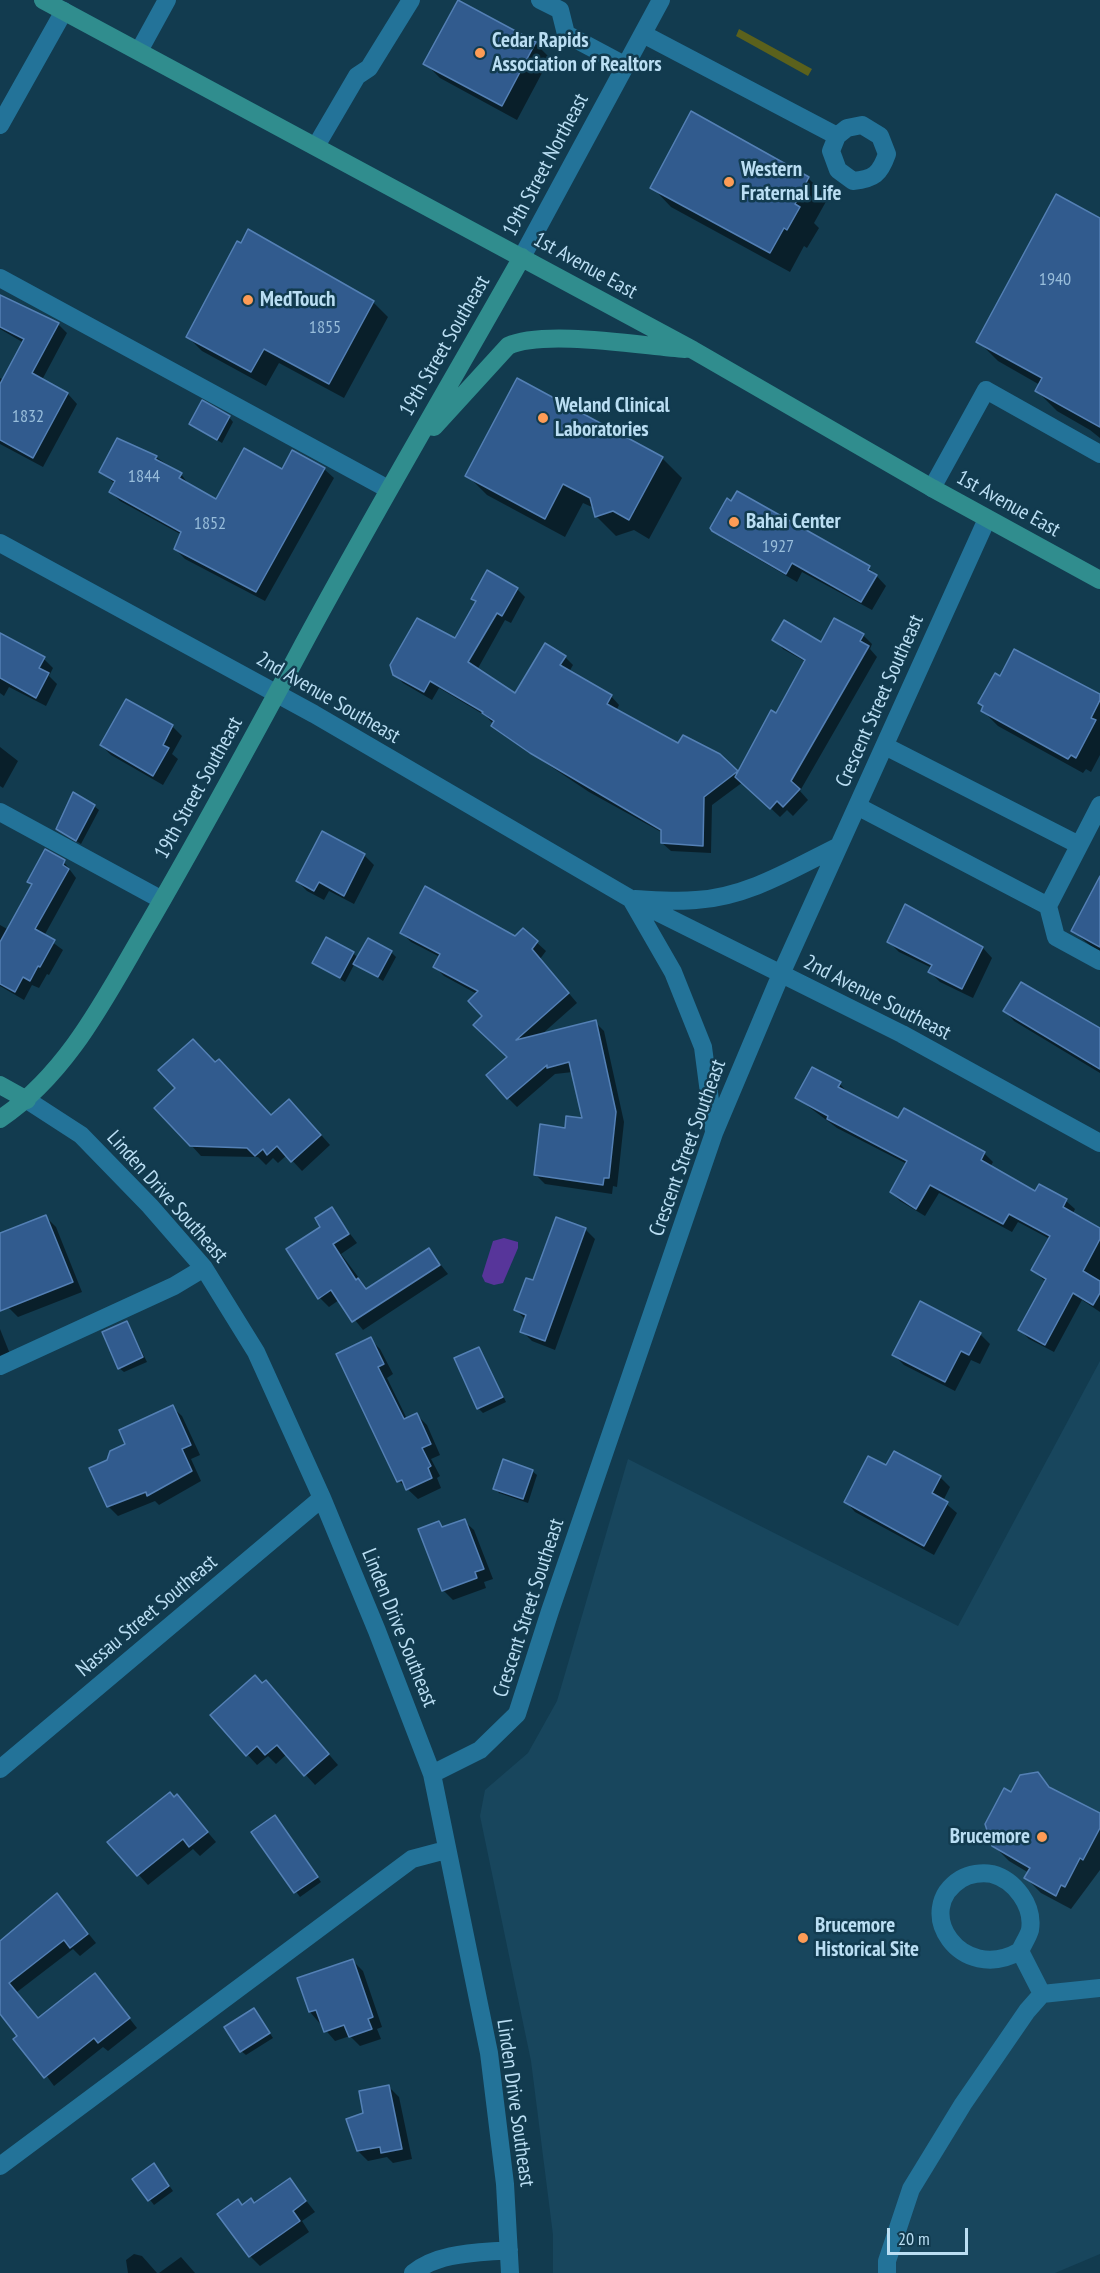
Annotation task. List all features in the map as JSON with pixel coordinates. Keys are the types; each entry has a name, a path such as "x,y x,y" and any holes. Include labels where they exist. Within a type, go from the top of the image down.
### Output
{"main road":[{"name":"1st Avenue East","path":"43,0 693,350 932,488 1100,580"},
{"name":"19th Street Southeast","path":"0,1119 27,1100 63,1062 85,1030 162,900 278,694 388,489 522,257"},
{"name":"19th Street Southeast","path":"407,457 508,346 517,342 529,339 585,341 693,350"},
{"path":"0,1085 27,1100"}],"street":[{"path":"139,51 167,0"},
{"path":"316,146 357,76 369,68 411,0"},
{"path":"540,0 560,10 566,34 626,66"},
{"name":"19th Street Northeast","path":"522,257 661,0"},
{"path":"0,125 64,11"},
{"path":"643,34 837,136"},
{"path":"0,278 388,489"},
{"path":"932,488 986,390 1100,454"},
{"name":"Crescent Street Southeast","path":"432,1774 480,1750 518,1714 558,1588 714,1133 781,974 987,519"},
{"name":"2nd Avenue Southeast","path":"0,543 278,694 631,899 902,1034 1100,1143"},
{"path":"885,746 1079,845"},
{"path":"1100,805 1048,906 1056,937 1100,961"},
{"path":"857,806 1048,906"},
{"path":"0,812 162,900"},
{"name":"2nd Avenue Southeast","path":"631,899 697,900 733,894 767,882 839,846"},
{"name":"2nd Avenue Southeast","path":"631,899 673,972 703,1047 714,1133"},
{"name":"Linden Drive Southeast","path":"27,1100 81,1135 150,1206 204,1269 256,1352 322,1498 432,1774 489,2053 505,2184 510,2273"},
{"path":"0,1366 174,1286 204,1269"},
{"name":"Nassau Street Southeast","path":"0,1769 322,1498"},
{"path":"0,2166 412,1859 446,1850"},
{"path":"968,1874 992,1874 1015,1887 1029,1908 1030,1930 1020,1951 1006,1959 986,1961 963,1953 949,1939 942,1921 941,1899 951,1885 968,1874"},
{"path":"1020,1951 1042,1994"},
{"path":"887,2273 888,2261 911,2189 963,2104 1027,2011 1042,1994 1100,1988"},
{"path":"413,2273 424,2264 455,2255 509,2250"}],"shaded area":[{"path":"504,1238 518,1242 518,1248 503,1283 494,1285 485,1282 482,1276 493,1241"},
{"name":"Brucemore Historical Site","path":"1100,1361 1100,2254 1055,2273 553,2273 553,2235 531,2061 480,1816 485,1790 528,1753 557,1701 628,1459 958,1626"}],"green space":[{"path":"739,29 812,69 808,76 736,36"}],"building":[{"name":"Cedar Rapids Association of Realtors","path":"458,0 536,42 502,106 423,64"},
{"name":"Western Fraternal Life","path":"691,111 809,177 795,204 800,207 787,230 784,228 770,253 650,188"},
{"path":"1056,194 1100,218 1100,427 1035,391 1042,378 976,342"},
{"path":"248,229 374,301 329,384 264,349 251,372 186,337 237,241 241,243"},
{"path":"0,295 59,323 32,373 68,393 33,458 0,440 0,384 24,339 0,327"},
{"name":"Weland Clinical Laboratories","path":"517,378 663,457 629,520 613,511 595,517 590,498 563,484 545,519 465,476"},
{"path":"202,400 230,416 217,440 189,424"},
{"path":"117,438 157,456 155,459 182,473 179,478 216,499 244,448 282,469 292,450 325,468 256,592 174,549 181,532 109,492 115,481 99,472"},
{"path":"737,491 870,566 868,570 877,575 861,602 792,563 786,574 712,531 710,528 727,498 731,501"},
{"path":"487,570 518,588 502,616 497,613 468,662 515,693 545,643 566,656 560,665 612,695 607,704 678,743 683,735 720,754 738,771 704,797 703,846 661,843 661,830 530,753 491,726 494,721 483,712 430,681 424,692 393,675 390,665 417,618 455,638 476,601 471,599"},
{"path":"834,618 864,634 860,641 869,646 791,781 800,789 783,807 777,801 770,809 735,777 771,710 776,713 805,660 772,640 784,620 821,642"},
{"path":"0,633 45,657 39,668 49,673 36,698 0,678"},
{"path":"1014,649 1100,694 1100,700 1091,718 1096,720 1076,758 1071,755 1068,759 981,711 983,706 978,703 995,673 1000,676"},
{"path":"126,699 173,725 163,745 169,748 153,776 100,745"},
{"path":"73,792 95,805 76,841 56,829"},
{"path":"322,831 365,854 344,896 319,882 314,891 296,881"},
{"path":"45,849 65,860 63,865 69,869 35,929 55,940 30,981 23,977 15,992 0,984 0,942 32,884 27,882"},
{"path":"1100,876 1100,947 1071,931"},
{"path":"425,886 515,936 523,928 538,941 532,949 569,993 516,1040 596,1020 616,1112 609,1178 604,1178 603,1185 534,1175 540,1124 565,1128 566,1116 582,1118 569,1062 547,1068 547,1065 507,1099 486,1075 507,1057 473,1025 482,1016 468,1001 478,991 433,967 440,954 400,933"},
{"path":"905,904 983,947 962,989 928,972 932,965 887,942"},
{"path":"326,937 354,952 340,978 312,963"},
{"path":"368,938 392,951 378,977 353,964"},
{"path":"1021,982 1100,1028 1100,1069 1003,1011"},
{"path":"193,1039 215,1062 219,1059 271,1115 289,1099 321,1135 291,1162 277,1146 267,1155 263,1149 255,1156 247,1148 190,1146 154,1108 175,1088 158,1070"},
{"path":"812,1067 841,1082 838,1087 898,1118 904,1108 985,1152 981,1160 1035,1191 1039,1184 1067,1199 1063,1207 1100,1228 1100,1239 1083,1271 1100,1281 1100,1293 1093,1305 1073,1293 1045,1345 1018,1330 1046,1279 1031,1270 1050,1236 1009,1214 1003,1224 930,1185 916,1209 890,1192 907,1161 827,1119 828,1116 795,1098"},
{"path":"332,1207 349,1234 333,1244 356,1280 358,1278 366,1289 429,1248 440,1265 352,1322 331,1290 318,1299 286,1249 320,1227 315,1218"},
{"path":"46,1215 73,1282 0,1311 0,1233"},
{"path":"556,1217 586,1228 545,1341 520,1332 526,1315 514,1310 526,1278 533,1280"},
{"path":"920,1301 981,1333 969,1355 961,1351 945,1382 892,1355"},
{"path":"127,1321 143,1357 118,1369 102,1332"},
{"path":"371,1337 384,1364 378,1367 404,1419 417,1413 431,1444 422,1448 431,1466 428,1468 432,1478 406,1490 402,1480 397,1482 336,1354"},
{"path":"479,1347 503,1397 477,1409 454,1358"},
{"path":"173,1405 191,1445 182,1449 192,1471 147,1496 146,1492 107,1507 89,1468 107,1460 110,1451 125,1444 119,1430"},
{"path":"894,1451 941,1476 932,1493 948,1502 924,1546 844,1502 868,1456 886,1465"},
{"path":"503,1459 533,1470 523,1499 493,1489"},
{"path":"465,1519 484,1569 475,1572 477,1578 442,1591 418,1529 439,1521 442,1527"},
{"path":"255,1675 262,1683 266,1680 329,1754 304,1776 277,1745 265,1755 257,1746 246,1756 210,1715"},
{"name":"Brucemore","path":"1038,1772 1049,1787 1100,1813 1100,1828 1083,1860 1080,1858 1065,1887 1061,1885 1056,1896 1024,1878 1030,1868 992,1846 985,1824 1004,1788 1011,1792 1020,1775"},
{"path":"170,1792 174,1797 177,1794 208,1832 189,1847 183,1839 137,1876 107,1842"},
{"path":"275,1815 318,1877 294,1893 251,1832"},
{"path":"57,1893 88,1934 70,1948 64,1940 9,1983 38,2018 95,1973 130,2018 98,2043 94,2038 44,2078 13,2039 17,2036 0,2014 0,1941"},
{"path":"353,1959 373,2017 368,2019 372,2029 349,2037 344,2025 324,2032 316,2010 309,2012 297,1978"},
{"path":"254,2008 270,2033 240,2052 224,2027"},
{"path":"389,2085 402,2149 381,2153 380,2147 357,2151 346,2119 363,2113 359,2091"},
{"path":"154,2163 169,2186 148,2201 132,2179"},
{"path":"290,2178 306,2201 293,2211 300,2221 249,2257 217,2214 238,2199 242,2205 251,2198 254,2203"}],"place":[{"name":"Cedar Rapids Association of Realtors","path":"480,53"},
{"name":"Western Fraternal Life","path":"729,182"},
{"name":"MedTouch","path":"248,300"},
{"name":"Weland Clinical Laboratories","path":"543,418"},
{"name":"Bahai Center","path":"734,522"},
{"name":"Brucemore","path":"1042,1837"},
{"name":"Brucemore Historical Site","path":"803,1938"}]}
